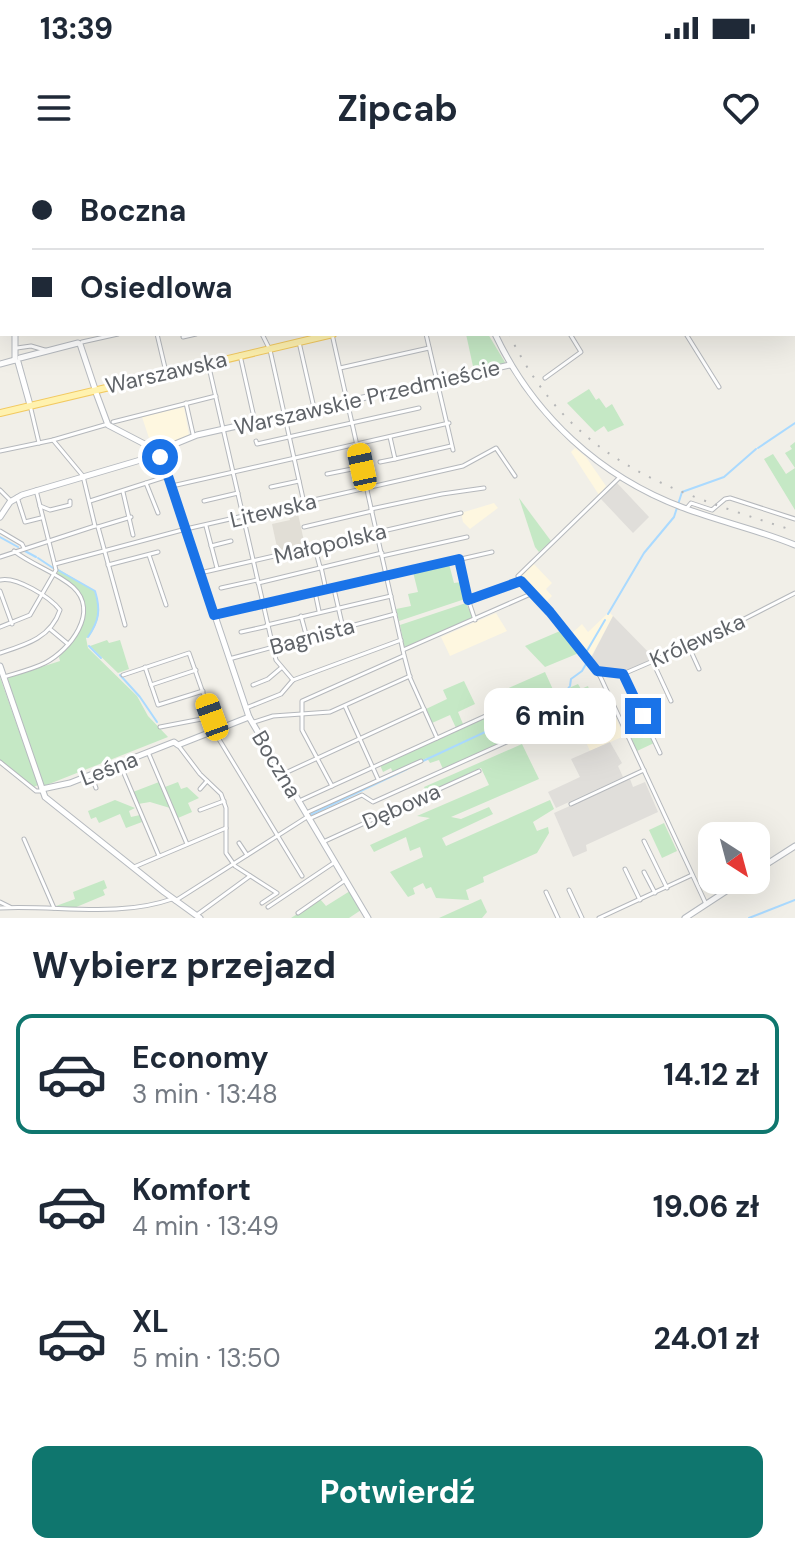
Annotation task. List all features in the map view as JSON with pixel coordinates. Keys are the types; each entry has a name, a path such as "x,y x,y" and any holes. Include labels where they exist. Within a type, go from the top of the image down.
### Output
{"main road":[{"name":"Warszawska","path":"0,413 324,336"}],"street":[{"path":"15,336 17,359 39,443"},
{"path":"0,364 107,336"},
{"path":"157,336 166,372"},
{"path":"183,337 187,336"},
{"path":"263,336 269,348 304,503"},
{"path":"333,336 403,653 437,738"},
{"path":"380,462 453,448 426,336"},
{"path":"496,336 510,365 533,399 566,435 621,476 677,506 795,545"},
{"path":"545,378 581,352 571,336"},
{"path":"687,336 719,387"},
{"path":"79,341 95,394 112,423"},
{"path":"299,342 314,408"},
{"path":"16,348 29,346 48,351"},
{"path":"340,368 429,348"},
{"path":"240,355 255,422"},
{"path":"208,362 276,662 293,680"},
{"name":"Warszawskie Przedmieście","path":"14,499 155,454 193,436 510,365"},
{"path":"0,451 53,440 216,396"},
{"path":"186,403 193,436"},
{"path":"256,441 257,444 419,408"},
{"name":"Boczna","path":"112,423 155,454 162,463 249,717 368,918"},
{"path":"172,486 449,423"},
{"path":"390,437 395,459"},
{"path":"53,440 83,476 125,625"},
{"name":"Litewska","path":"55,564 186,529 453,469 471,464 496,448 515,476"},
{"path":"327,474 362,467"},
{"path":"90,501 168,476"},
{"path":"621,476 520,572 520,580 597,671 706,904"},
{"path":"271,487 300,481"},
{"path":"146,483 158,513"},
{"path":"304,527 484,488"},
{"path":"0,490 14,499 25,522 43,518"},
{"path":"0,627 28,617 54,575 55,564 36,490"},
{"path":"123,491 133,535"},
{"path":"204,501 238,493"},
{"path":"686,509 691,503 712,510 730,498 795,519"},
{"path":"0,517 14,499"},
{"path":"40,506 50,510 70,505 70,501"},
{"name":"Małopolska","path":"200,573 461,513"},
{"path":"0,557 131,517"},
{"path":"206,525 217,568"},
{"path":"0,531 24,548"},
{"path":"221,588 467,537"},
{"path":"211,546 231,541"},
{"path":"315,546 326,590"},
{"path":"4,677 47,662 68,644 81,625 83,606 75,589 14,551"},
{"path":"108,565 158,552"},
{"path":"214,615 492,552"},
{"path":"149,555 166,605"},
{"path":"459,559 475,620"},
{"path":"0,580 12,579 59,609 50,629 35,641 0,653"},
{"path":"468,600 520,580"},
{"path":"334,588 343,628"},
{"path":"0,591 12,624"},
{"path":"315,592 319,611"},
{"path":"332,786 302,730 300,715 303,700 533,593"},
{"name":"Królewska","path":"597,671 623,674 689,647 795,593"},
{"path":"241,632 391,596"},
{"name":"Bagnista","path":"229,659 395,614"},
{"path":"301,616 307,638"},
{"path":"50,629 68,644"},
{"path":"245,708 281,694 293,680 401,640"},
{"path":"689,647 699,669"},
{"path":"123,675 188,653 215,730 302,876"},
{"path":"652,660 671,701"},
{"path":"0,666 48,800 198,917 250,876"},
{"path":"145,667 158,705 203,691"},
{"path":"253,685 268,679 281,668"},
{"path":"151,685 196,670"},
{"path":"623,674 660,753"},
{"path":"252,723 273,716 323,714 410,676"},
{"path":"308,816 362,795 373,802 609,696"},
{"path":"345,706 379,780"},
{"path":"283,774 424,709"},
{"path":"299,801 492,713"},
{"path":"160,727 212,717"},
{"name":"Leśna","path":"42,790 249,717"},
{"path":"169,736 207,781 220,791 224,801 226,853 233,863 277,893 262,903"},
{"path":"148,752 187,844"},
{"path":"0,908 145,908 174,900 308,816 421,761"},
{"path":"0,762 36,791 42,790"},
{"path":"119,763 159,856"},
{"path":"571,804 644,770"},
{"name":"Dębowa","path":"323,842 479,771"},
{"path":"91,775 96,788"},
{"path":"200,789 207,781"},
{"path":"200,810 224,801"},
{"path":"132,868 226,828"},
{"path":"24,839 54,908"},
{"path":"644,841 667,888"},
{"path":"239,843 247,855"},
{"path":"770,862 795,846"},
{"path":"268,907 335,862"},
{"path":"625,869 640,900"},
{"path":"644,872 655,893"},
{"path":"599,918 692,875"},
{"path":"298,913 346,880"},
{"path":"569,890 582,918"},
{"path":"546,892 558,918"},
{"path":"685,918 721,894"},
{"path":"0,902 10,907"}],"shaded area":[{"path":"184,407 189,435 159,447 150,441 142,417"},
{"path":"575,448 586,457 606,486 599,495 571,452"},
{"path":"617,483 649,517 633,533 601,499"},
{"path":"494,503 498,508 470,529 463,522 461,513"},
{"path":"297,509 305,546 278,552 272,524 290,520 288,511"},
{"path":"532,562 552,583 546,589 552,596 545,603 520,575"},
{"path":"609,612 613,616 588,659 570,635 582,624 588,632"},
{"path":"496,613 507,631 450,656 441,637"},
{"path":"613,616 654,658 622,673 598,668 590,660"},
{"path":"615,716 624,736 590,751 581,731"},
{"path":"610,742 622,763 618,766 623,777 556,808 548,792 580,777 571,759"},
{"path":"630,779 633,787 645,782 658,812 586,845 587,851 573,857 554,813"}],"green space":[{"path":"466,336 489,336 506,364 474,371"},
{"path":"589,389 606,408 612,404 624,425 608,432 604,426 595,432 567,403"},
{"path":"795,442 795,468 785,453 792,449 790,446"},
{"path":"773,454 786,474 795,468 795,510 764,459"},
{"path":"519,498 551,541 539,552 535,547"},
{"path":"449,564 454,583 461,582 465,599 399,621 396,609 411,606 408,594 418,592 413,572"},
{"path":"58,569 95,591 98,615 93,631 86,638 88,648 137,696 148,716 168,737 44,786 7,678 60,661 59,657 76,635 84,614 84,603 71,584 57,576"},
{"path":"466,603 473,618 406,648 404,646 400,625"},
{"path":"560,631 579,653 545,667 525,646"},
{"path":"107,640 109,643 120,640 129,669 118,673 90,646"},
{"path":"545,672 555,694 578,684 581,689 588,686 590,692 542,713 545,723 537,727 533,718 512,727 516,736 443,769 439,760 430,763 427,758 393,773 391,768 383,772 380,765 525,700 524,697 492,711 486,698"},
{"path":"0,677 38,785 34,787 0,760"},
{"path":"464,681 475,704 458,712 463,724 456,728 450,715 432,723 426,709 447,699 443,690"},
{"path":"586,707 589,714 574,721 577,728 546,742 543,734 535,738 532,731"},
{"path":"639,711 654,743 637,751 622,719"},
{"path":"522,744 539,779 451,817 461,819 489,807 493,814 442,838 446,846 550,800 554,809 533,822 537,831 548,827 549,833 537,853 483,877 484,882 466,890 469,900 436,898 431,887 426,889 423,883 413,888 415,894 408,897 390,872 423,857 420,847 410,851 406,837 374,852 370,845 430,818 417,816 489,785 481,768 427,793 424,787"},
{"path":"159,782 170,808 150,802 138,804 133,792"},
{"path":"178,782 181,789 187,787 199,798 188,803 192,812 178,818 165,787"},
{"path":"115,800 135,808 129,811 131,817 140,815 142,822 126,828 120,814 99,823 96,817 91,819 88,811"},
{"path":"664,823 677,851 662,858 649,830"},
{"path":"104,880 107,888 103,890 105,895 74,908 56,906 75,899 73,892"},
{"path":"350,891 361,910 349,918 291,918 320,899 326,906"},
{"path":"481,899 487,912 482,918 439,918"}],"waterway":[{"path":"758,448 795,423"},
{"path":"608,614 644,553 674,517 682,492 724,477 756,449"},
{"path":"0,537 18,547"},
{"path":"25,551 36,557"},
{"path":"38,558 53,568"},
{"path":"58,570 95,591 98,615 88,637"},
{"path":"423,761 562,696 571,679 586,664 584,656 605,620"},
{"path":"89,646 101,658"},
{"path":"120,675 157,722"},
{"path":"310,815 407,769"},
{"path":"749,918 795,900"}],"railway":[{"path":"510,336 534,378 562,413 594,442 628,466 706,501 795,531"}],"route":[{"path":"160,457 156,457 168,476 214,615 459,559 468,600 521,581 597,671 623,674 643,716"}]}
